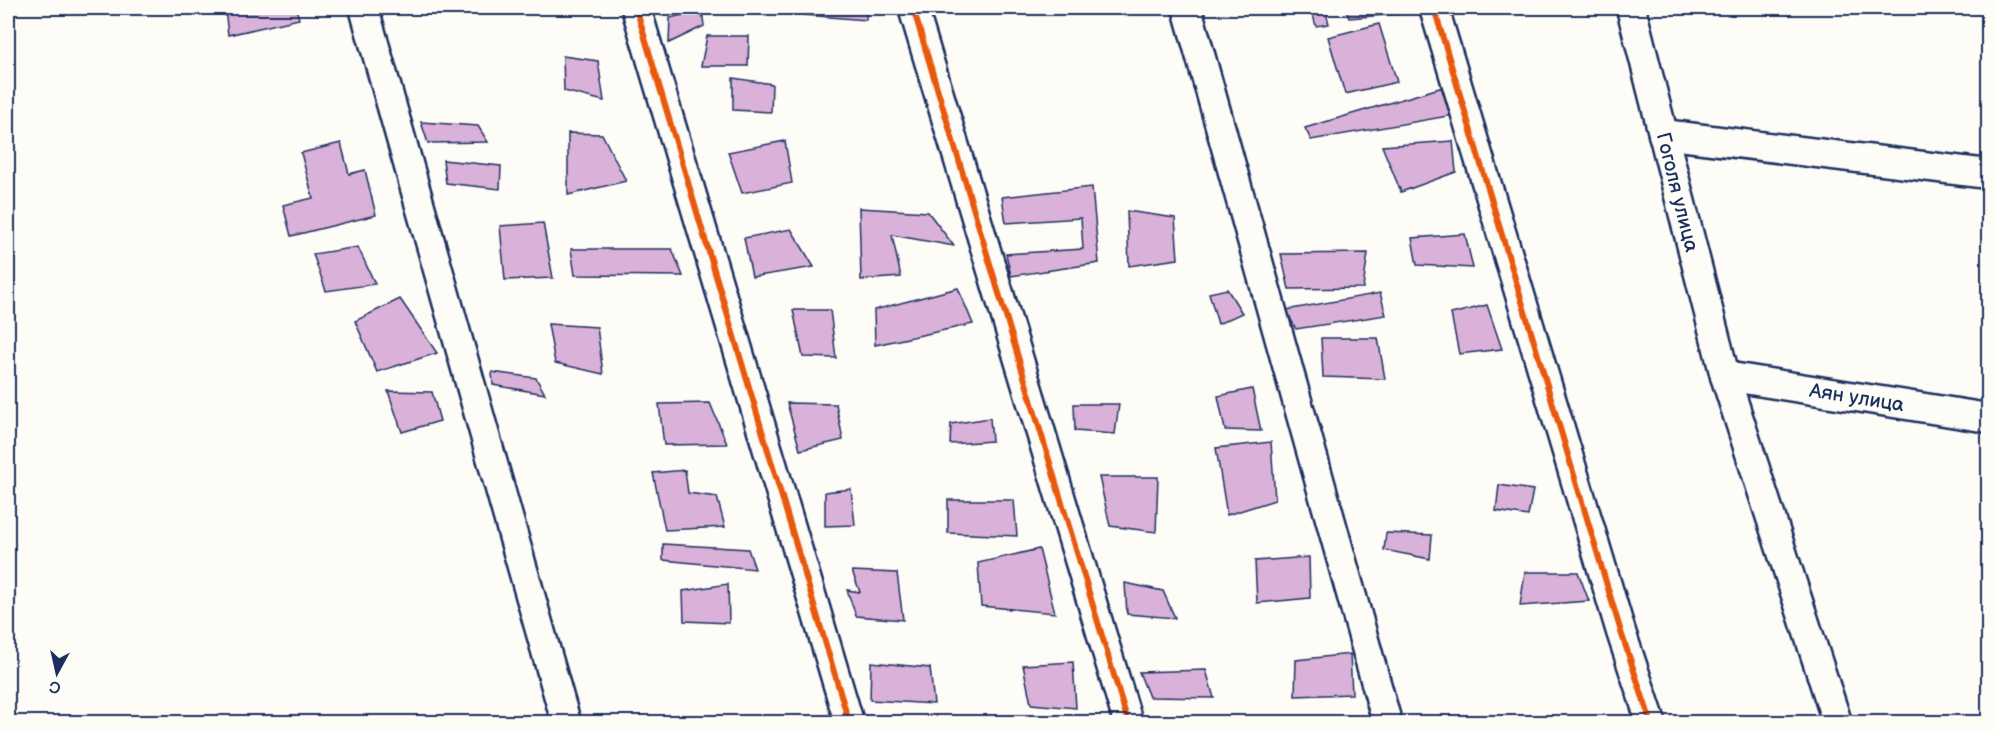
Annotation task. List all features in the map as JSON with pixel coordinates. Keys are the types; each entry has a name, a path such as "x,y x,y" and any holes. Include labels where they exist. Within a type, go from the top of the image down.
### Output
{"street":[{"path":"364,8 566,723"},
{"path":"636,8 849,723"},
{"path":"913,8 1128,723"},
{"path":"1186,8 1387,723"},
{"path":"1434,8 1618,621 1651,723"},
{"name":"Гоголя улица","path":"1631,8 1725,376 1837,723"},
{"path":"1663,134 1989,174"},
{"name":"Аян улица","path":"1725,376 1989,418"}],"building":[{"path":"166,8 200,8 166,12"},
{"path":"225,8 296,8 299,19 228,35"},
{"path":"805,8 866,8 866,20 805,15"},
{"path":"1311,8 1325,8 1329,24 1316,26"},
{"path":"1345,8 1406,8 1409,13 1349,18"},
{"path":"702,10 704,26 669,43 670,18"},
{"path":"1379,24 1397,82 1345,94 1328,37"},
{"path":"707,36 749,36 748,66 701,66"},
{"path":"563,56 598,61 604,101 564,91"},
{"path":"733,78 772,84 771,112 733,110"},
{"path":"1443,87 1454,115 1311,140 1305,128"},
{"path":"421,122 478,126 488,142 428,143"},
{"path":"568,133 602,134 626,181 568,195"},
{"path":"785,141 792,183 742,193 728,152"},
{"path":"1453,141 1456,172 1401,192 1382,146"},
{"path":"341,143 349,174 365,170 376,215 291,236 283,205 313,198 301,153"},
{"path":"443,160 501,166 500,189 446,183"},
{"path":"1092,187 1099,263 1011,276 1006,254 1083,249 1081,218 1006,223 1002,197"},
{"path":"859,208 928,212 954,246 892,235 901,277 861,280"},
{"path":"1127,211 1175,218 1178,259 1129,266"},
{"path":"543,223 553,278 505,280 500,226"},
{"path":"791,229 814,267 752,277 744,238"},
{"path":"1465,234 1473,268 1417,265 1412,238"},
{"path":"358,247 375,284 326,291 313,254"},
{"path":"571,249 672,249 683,276 575,275"},
{"path":"1368,253 1363,288 1289,289 1281,254"},
{"path":"958,288 973,324 875,345 874,310"},
{"path":"1227,289 1242,313 1218,324 1209,293"},
{"path":"1380,293 1386,315 1296,329 1286,310"},
{"path":"400,299 437,353 377,372 355,321"},
{"path":"1487,305 1502,349 1459,354 1451,314"},
{"path":"793,310 830,310 836,358 803,357"},
{"path":"548,324 597,327 603,374 555,363"},
{"path":"1321,338 1378,338 1385,379 1323,377"},
{"path":"492,372 536,378 545,394 493,385"},
{"path":"1252,389 1261,431 1225,430 1218,396"},
{"path":"388,391 432,392 440,421 402,432"},
{"path":"710,403 727,444 664,445 659,404"},
{"path":"787,403 836,404 843,440 800,450"},
{"path":"1074,404 1119,404 1115,434 1075,431"},
{"path":"990,418 992,441 950,444 951,424"},
{"path":"1271,442 1275,500 1227,515 1216,448"},
{"path":"685,470 688,493 717,497 725,527 665,530 653,473"},
{"path":"1099,477 1158,477 1156,532 1110,526"},
{"path":"1499,485 1533,490 1528,516 1496,511"},
{"path":"851,489 855,525 825,526 825,492"},
{"path":"948,500 1014,500 1017,536 948,533"},
{"path":"1386,533 1432,535 1430,559 1384,550"},
{"path":"663,544 748,549 755,569 663,560"},
{"path":"1039,549 1055,613 981,606 978,563"},
{"path":"1309,557 1310,598 1257,603 1255,561"},
{"path":"852,571 897,573 903,620 856,616 847,590 860,592"},
{"path":"1525,572 1578,572 1589,601 1520,606"},
{"path":"1125,583 1163,591 1175,618 1127,614"},
{"path":"728,584 729,623 684,621 683,591"},
{"path":"1350,654 1352,694 1295,696 1296,660"},
{"path":"871,662 930,668 934,704 870,700"},
{"path":"1073,662 1076,708 1031,704 1023,665"},
{"path":"1206,670 1214,698 1149,697 1139,672"},
{"path":"1492,715 1492,722 1431,722 1430,719"}],"cycle path":[{"path":"636,8 849,722"},
{"path":"913,8 1128,722"},
{"path":"1434,8 1621,632 1651,722"}]}
